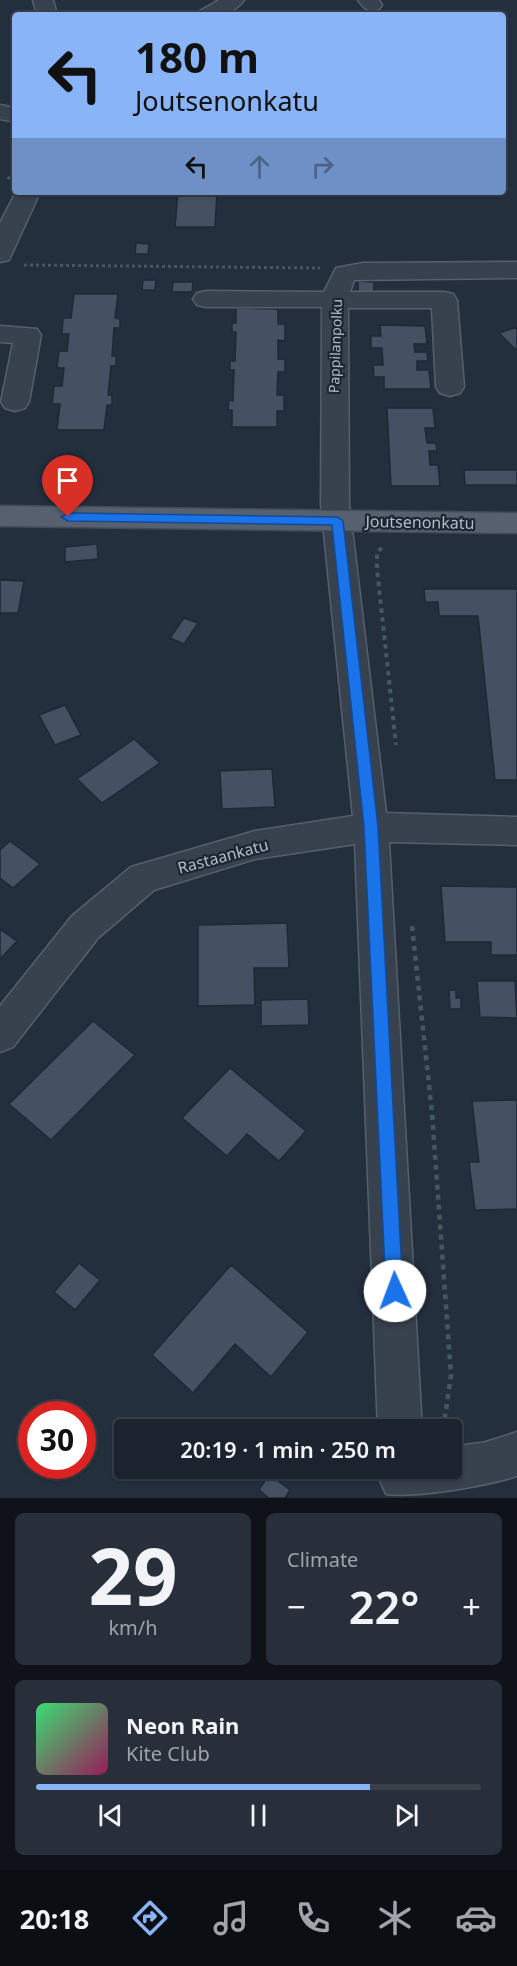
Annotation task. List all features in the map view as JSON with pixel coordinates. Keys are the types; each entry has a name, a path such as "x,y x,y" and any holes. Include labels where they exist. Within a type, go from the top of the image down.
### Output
{"main road":[{"name":"Joutsenonkatu","path":"0,516 517,523"}],"street":[{"path":"212,12 229,1"},
{"path":"10,260 9,229 26,195"},
{"path":"345,273 363,270 517,270"},
{"name":"Pappilanpolku","path":"345,273 335,299 334,504 371,827 399,1419"},
{"path":"206,299 444,300 450,387"},
{"path":"0,334 28,335 15,402"},
{"name":"Rastaankatu","path":"0,1035 85,927 143,878 255,845 371,827 517,831"},
{"path":"401,1482 486,1464 517,1454"}],"path":[{"path":"10,260 338,268 345,273"},
{"path":"388,541 378,552 377,569 397,753"},
{"path":"411,917 432,1113 451,1375 445,1419"}],"building":[{"path":"178,195 217,195 215,227 175,227"},
{"path":"136,243 149,244 148,254 135,254"},
{"path":"143,280 156,280 155,290 142,290"},
{"path":"358,281 374,282 374,292 358,292"},
{"path":"173,282 193,282 192,292 172,292"},
{"path":"74,294 118,294 115,318 120,319 120,328 114,328 112,356 116,356 116,366 111,366 108,395 112,395 112,405 107,405 104,430 57,430 60,404 52,404 54,386 62,386 64,368 57,368 59,351 67,351 69,334 62,334 63,318 71,318"},
{"path":"236,308 278,309 278,324 285,324 285,341 278,340 278,359 285,359 285,372 278,372 277,395 284,395 284,411 277,411 277,427 232,427 232,410 228,410 229,400 233,401 234,370 230,370 230,361 235,361 236,332 232,332 232,323 236,323"},
{"path":"380,325 425,326 427,344 414,344 415,352 427,352 428,361 417,361 417,370 429,370 431,389 384,389 384,377 374,377 373,365 383,365 382,348 371,348 371,336 381,336"},
{"path":"517,327 517,349 515,349 499,333"},
{"path":"387,408 433,408 435,428 425,428 427,443 436,443 437,451 429,451 430,465 438,465 440,486 391,486"},
{"path":"464,470 517,470 517,485 465,485"},
{"path":"97,544 98,559 65,562 65,547"},
{"path":"0,580 24,581 18,613 0,613"},
{"path":"424,589 517,589 517,780 495,780 478,616 439,616 438,602 425,602"},
{"path":"184,618 198,623 184,644 170,638"},
{"path":"65,705 81,735 55,745 39,715"},
{"path":"134,739 160,763 102,803 77,779"},
{"path":"272,769 275,807 222,809 220,771"},
{"path":"10,841 40,864 13,888 0,878 0,850"},
{"path":"441,886 517,887 517,955 491,955 491,942 445,942"},
{"path":"287,923 289,968 254,968 255,1005 198,1006 198,925"},
{"path":"0,929 17,941 0,959"},
{"path":"477,981 515,981 517,1018 480,1017"},
{"path":"449,990 456,990 456,998 461,998 461,1009 450,1009"},
{"path":"308,999 309,1025 261,1026 261,1000"},
{"path":"93,1021 135,1055 51,1140 9,1104"},
{"path":"230,1068 306,1131 279,1161 247,1134 227,1156 182,1118"},
{"path":"517,1100 517,1209 475,1210 469,1162 479,1162 472,1101"},
{"path":"79,1263 100,1280 75,1310 54,1292"},
{"path":"231,1265 308,1332 271,1377 235,1344 193,1393 152,1355"},
{"path":"266,1479 276,1479 290,1490 285,1498 269,1498 259,1490"}],"route":[{"path":"68,517 337,521 371,827 395,1291"}]}
